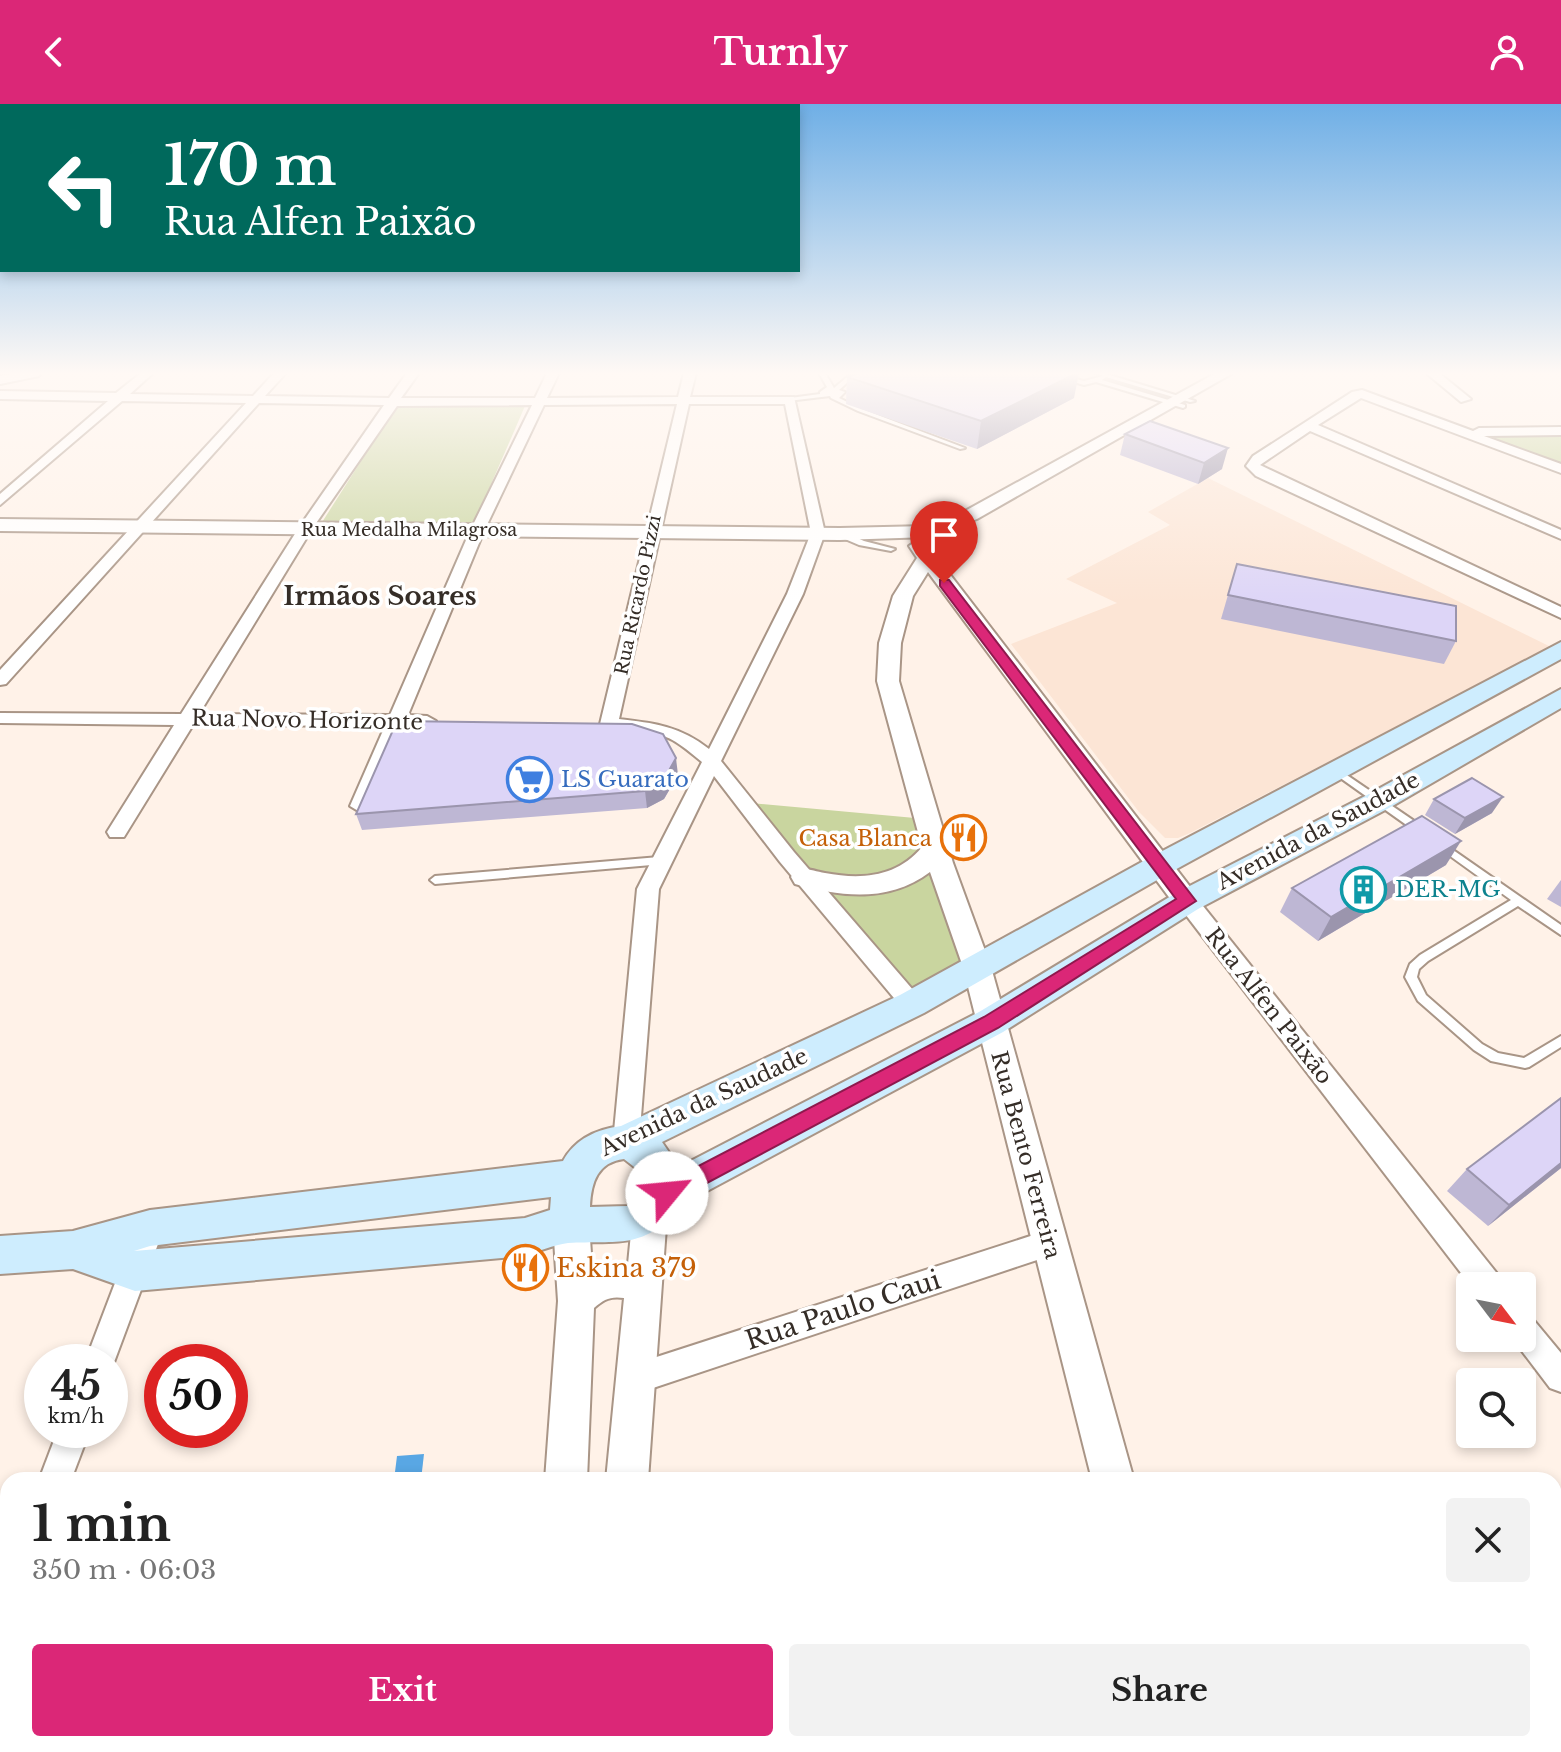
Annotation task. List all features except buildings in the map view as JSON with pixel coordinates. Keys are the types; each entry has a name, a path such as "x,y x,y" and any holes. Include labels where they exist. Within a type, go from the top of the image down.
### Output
{"main road":[{"name":"Avenida da Saudade","path":"573,1177 590,1156 613,1143 626,1142 912,1004 1160,865 1561,649"},
{"name":"Avenida da Saudade","path":"571,1224 609,1228 659,1203 991,1022 1187,901 1379,801 1561,697"},
{"path":"626,1142 644,1148 658,1162 666,1178 659,1203"},
{"path":"0,1255 73,1250 150,1228 573,1177 569,1207 571,1224 525,1237 135,1271 73,1250"}],"street":[{"path":"0,501 58,450"},
{"path":"0,680 210,450"},
{"path":"117,832 305,529 359,450"},
{"path":"358,811 477,531 516,450"},
{"name":"Rua Ricardo Pizzi","path":"671,450 602,724 662,729 684,738 711,760"},
{"path":"626,1142 648,889 659,861 795,594 818,533 801,450"},
{"path":"918,547 960,534 1101,450"},
{"path":"1272,450 1253,466 1261,473 1561,613"},
{"path":"1364,450 1561,535"},
{"path":"1514,450 1561,469"},
{"name":"Rua Medalha Milagrosa","path":"0,525 818,533 918,547"},
{"name":"Rua Bento Ferreira","path":"918,547 890,643 888,681 936,848 977,967 1111,1472"},
{"name":"Rua Alfen Paixão","path":"918,547 1187,901 1478,1272"},
{"name":"Rua Novo Horizonte","path":"0,718 442,722"},
{"path":"711,760 804,877 912,1004"},
{"path":"804,877 841,887 884,884 919,868 936,848"},
{"path":"628,1472 638,1378 642,1287 659,1203"},
{"path":"566,1472 576,1301 571,1224"},
{"path":"107,1344 150,1228"},
{"name":"Rua Paulo Caui","path":"638,1378 1049,1243"},
{"path":"576,1301 586,1289 615,1278 630,1280 642,1287"},
{"path":"1536,1346 1561,1377"},
{"path":"58,1472 67,1448"}],"lane":[{"path":"840,534 862,543 891,549"},
{"path":"1335,770 1561,931"},
{"path":"435,880 659,861"},
{"path":"1519,900 1424,958 1414,967 1411,977 1422,998 1478,1047 1495,1057 1525,1063 1561,1041"}],"shaded area":[{"path":"1208,478 1551,647 1190,833 1178,838 1165,838 1139,812 1011,644 1117,603 1066,579 1170,525 1148,512"}],"green space":[{"path":"368,450 506,450 472,528 319,527"},
{"path":"1521,450 1561,450 1561,466"},
{"path":"751,803 915,818 934,867 960,964 911,992"}],"water":[{"path":"424,1454 422,1472 395,1472 397,1456"}],"place":[{"name":"LS Guarato","path":"530,779"},
{"name":"Casa Blanca","path":"963,838"},
{"name":"DER-MG","path":"1364,889"},
{"name":"Eskina 379","path":"525,1268"}],"district":[{"name":"Irmãos Soares","path":"380,596"}],"route":[{"path":"667,1193 991,1022 1187,901 944,583"}]}
